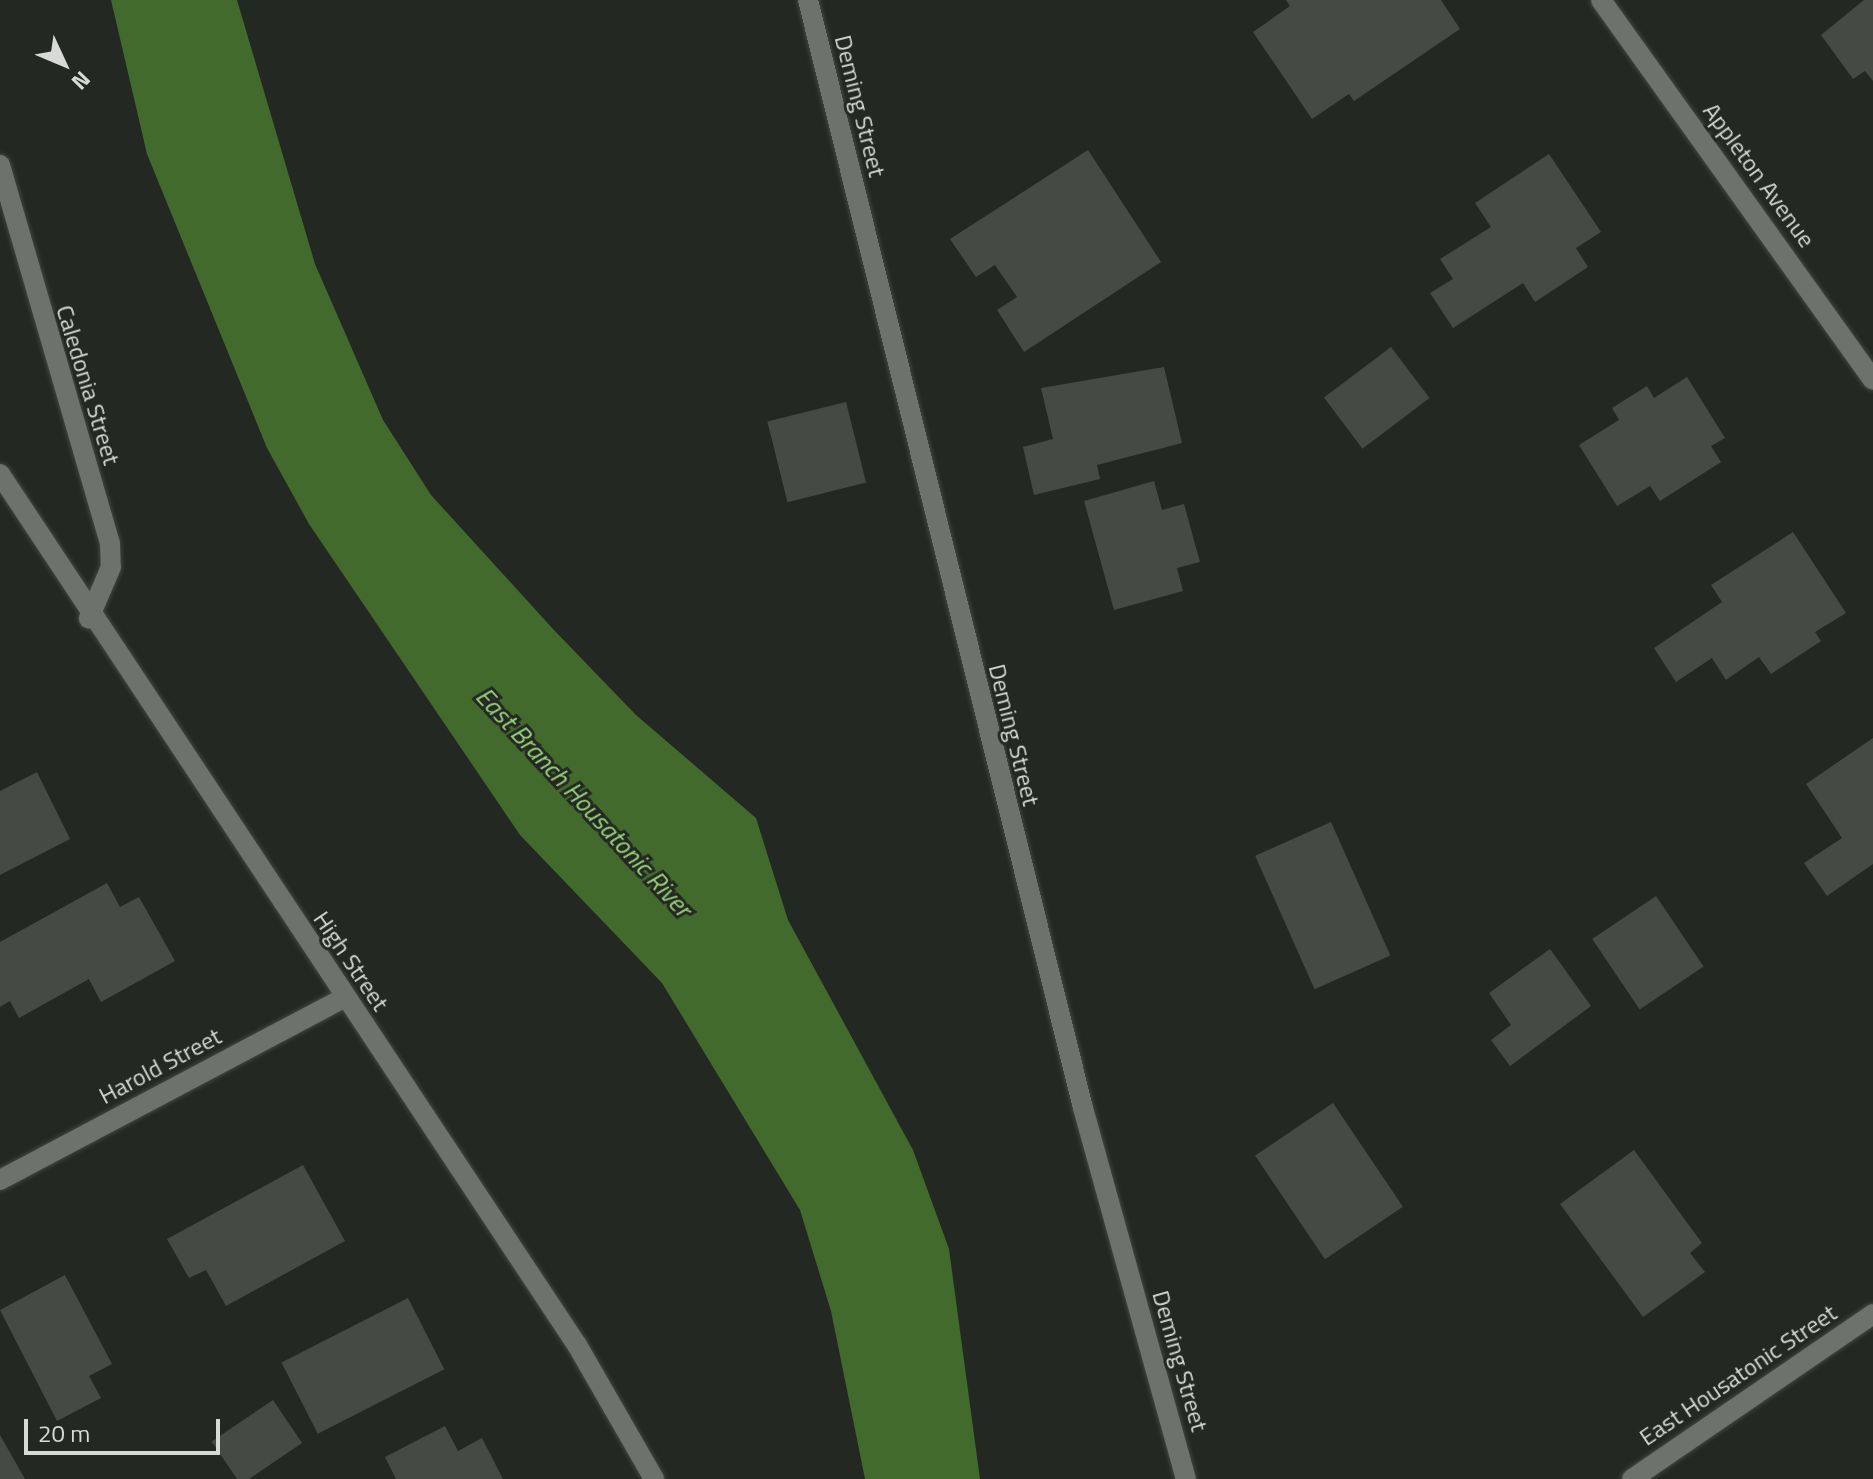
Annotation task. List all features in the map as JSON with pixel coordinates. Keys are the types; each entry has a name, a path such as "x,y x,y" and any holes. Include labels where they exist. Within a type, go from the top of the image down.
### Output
{"street":[{"name":"Deming Street","path":"808,0 1071,1062 1186,1479"},
{"name":"Appleton Avenue","path":"1601,0 1873,380"},
{"name":"Caledonia Street","path":"0,165 110,544 111,567 89,618"},
{"name":"High Street","path":"0,474 89,618 577,1345 654,1479"},
{"name":"Harold Street","path":"0,1180 344,998"},
{"name":"East Housatonic Street","path":"1632,1479 1873,1314"}],"water":[{"name":"East Branch Housatonic River","path":"111,0 237,0 315,264 383,420 431,495 553,629 636,715 756,818 788,920 913,1150 949,1249 980,1479 865,1479 831,1311 800,1210 662,983 520,835 309,524 267,448 147,154"}],"building":[{"path":"1286,0 1441,0 1460,29 1354,101 1349,94 1312,119 1253,32 1290,6"},
{"path":"1864,0 1873,0 1873,81 1865,71 1853,79 1821,35"},
{"path":"1088,150 1161,262 1024,352 997,310 1017,297 995,265 976,277 950,239"},
{"path":"1549,154 1601,232 1576,248 1588,267 1535,302 1523,283 1453,328 1430,293 1453,279 1440,259 1491,227 1475,203"},
{"path":"1391,347 1430,398 1362,449 1324,398"},
{"path":"1164,367 1182,443 1097,465 1100,479 1034,495 1023,447 1053,439 1041,388"},
{"path":"1687,377 1725,438 1711,446 1721,462 1660,501 1650,486 1617,506 1579,445 1619,420 1612,408 1647,386 1654,398"},
{"path":"846,402 866,483 787,502 767,422"},
{"path":"1154,481 1162,510 1184,504 1200,562 1177,568 1183,591 1114,610 1084,501"},
{"path":"1793,532 1846,613 1815,632 1821,641 1771,674 1759,657 1726,680 1712,658 1676,682 1654,648 1722,602 1711,585"},
{"path":"1873,738 1873,864 1827,896 1804,863 1842,838 1806,784"},
{"path":"37,772 70,839 0,875 0,791"},
{"path":"1331,822 1390,955 1315,989 1255,856"},
{"path":"107,883 120,907 139,897 175,961 101,1002 89,979 19,1018 10,1001 0,1007 0,942"},
{"path":"1656,896 1704,966 1640,1010 1592,939"},
{"path":"1550,949 1591,1006 1510,1066 1491,1040 1511,1025 1489,993"},
{"path":"1333,1103 1403,1207 1325,1259 1255,1156"},
{"path":"1634,1150 1702,1243 1690,1253 1705,1272 1643,1317 1560,1204"},
{"path":"303,1165 345,1241 226,1306 206,1270 189,1278 167,1239"},
{"path":"65,1275 112,1364 89,1376 101,1398 57,1421 0,1310"},
{"path":"408,1298 444,1369 318,1434 281,1362"},
{"path":"273,1400 302,1443 249,1479 237,1479 212,1441"},
{"path":"445,1426 458,1451 482,1438 503,1479 396,1479 385,1457"},
{"path":"0,1435 25,1479 0,1479"}]}
